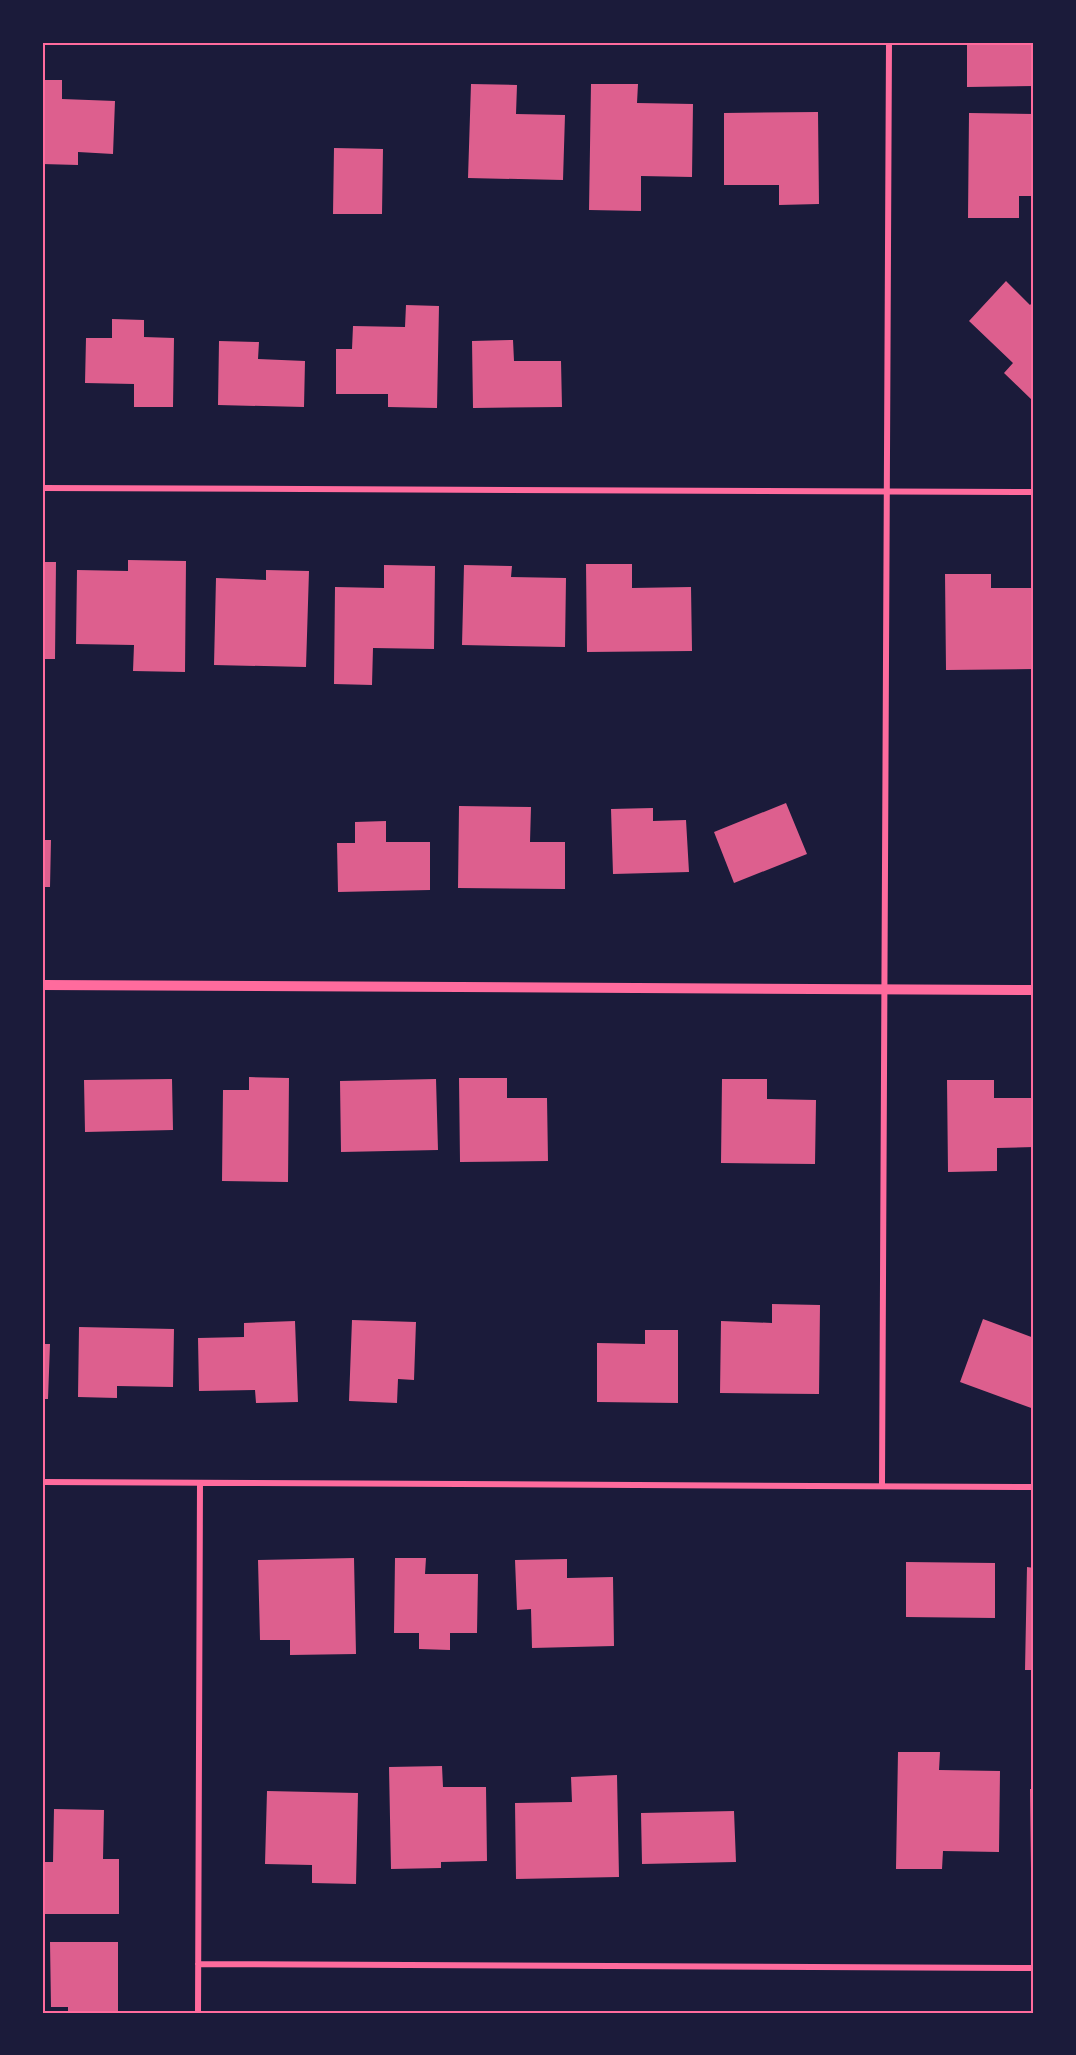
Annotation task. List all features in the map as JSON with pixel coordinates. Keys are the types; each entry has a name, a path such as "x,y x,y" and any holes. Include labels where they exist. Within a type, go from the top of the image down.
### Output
{"street":[{"path":"882,1486 889,42"},
{"path":"42,488 1034,492"},
{"path":"42,985 1034,990"},
{"path":"42,1482 1034,1487"},
{"path":"198,2013 201,1483"},
{"path":"198,1964 1034,1968"}],"building":[{"path":"989,42 1034,42 1034,86 967,87 967,45 989,45"},
{"path":"42,80 62,80 62,99 115,101 113,154 78,152 78,165 42,164"},
{"path":"471,84 517,85 516,114 565,115 563,180 468,178"},
{"path":"591,84 638,84 637,103 693,104 692,177 641,176 641,211 589,210"},
{"path":"818,112 819,204 779,205 779,185 724,185 724,113"},
{"path":"969,113 1034,114 1033,196 1019,196 1019,218 968,218"},
{"path":"334,148 383,149 382,214 333,214"},
{"path":"1006,281 1030,305 1034,301 1034,402 1004,373 1013,363 969,321"},
{"path":"406,305 439,306 437,408 388,407 388,394 336,394 336,349 352,349 353,326 405,327"},
{"path":"112,319 144,320 144,337 174,338 173,407 134,407 134,384 85,383 86,338 112,338"},
{"path":"513,340 514,361 561,361 562,407 473,408 472,341"},
{"path":"219,341 259,342 258,359 305,361 304,407 218,405"},
{"path":"128,560 186,561 185,672 133,671 134,645 76,644 77,570 128,571"},
{"path":"42,562 56,562 55,659 42,659"},
{"path":"586,564 632,564 632,588 691,587 692,651 587,652"},
{"path":"384,565 435,566 434,649 373,648 372,685 334,684 335,587 384,588"},
{"path":"464,565 512,566 511,577 566,578 565,647 462,645"},
{"path":"266,570 309,571 306,667 214,665 216,578 266,580"},
{"path":"945,574 991,574 991,588 1034,588 1034,669 946,670"},
{"path":"786,803 807,854 734,883 714,832"},
{"path":"459,806 531,807 530,842 565,842 565,889 458,888"},
{"path":"653,808 653,821 686,820 689,872 613,874 611,809"},
{"path":"386,821 386,842 430,842 430,890 338,892 337,843 355,843 355,822"},
{"path":"42,840 51,840 50,887 42,887"},
{"path":"249,1077 289,1078 288,1182 222,1181 223,1090 249,1090"},
{"path":"459,1078 507,1078 507,1098 547,1098 548,1161 460,1162"},
{"path":"172,1079 173,1130 85,1132 84,1080"},
{"path":"436,1079 438,1150 341,1152 340,1081"},
{"path":"722,1079 767,1079 767,1099 816,1100 815,1164 721,1163"},
{"path":"947,1080 994,1080 994,1098 1034,1098 1034,1147 997,1148 997,1171 948,1172"},
{"path":"772,1304 820,1305 819,1394 720,1393 721,1321 772,1323"},
{"path":"983,1319 1034,1338 1034,1409 960,1382"},
{"path":"352,1320 416,1322 414,1380 398,1379 397,1403 349,1401"},
{"path":"295,1321 298,1402 256,1403 255,1390 199,1391 198,1338 244,1337 244,1323"},
{"path":"79,1327 174,1329 173,1387 117,1386 117,1398 78,1397"},
{"path":"645,1330 678,1330 678,1403 597,1402 597,1343 645,1344"},
{"path":"42,1344 50,1344 48,1399 42,1399"},
{"path":"354,1558 356,1654 290,1655 290,1640 260,1640 258,1560"},
{"path":"395,1558 426,1558 425,1574 478,1574 477,1633 450,1633 450,1650 419,1649 419,1633 394,1633"},
{"path":"567,1559 567,1578 613,1577 614,1646 532,1648 531,1609 517,1610 515,1560"},
{"path":"906,1562 995,1563 995,1618 906,1617"},
{"path":"1027,1567 1034,1568 1034,1670 1025,1670"},
{"path":"898,1752 940,1752 939,1770 1000,1771 999,1852 943,1851 942,1869 896,1869"},
{"path":"442,1766 443,1787 486,1787 487,1861 441,1862 441,1868 391,1869 389,1767"},
{"path":"617,1775 619,1877 516,1879 515,1803 572,1802 571,1777"},
{"path":"1030,1789 1034,1789 1034,1869 1031,1869"},
{"path":"267,1791 358,1793 356,1884 312,1883 312,1865 265,1864"},
{"path":"54,1809 104,1810 103,1859 119,1859 119,1914 42,1914 42,1862 53,1862"},
{"path":"734,1811 736,1862 642,1864 641,1813"},
{"path":"50,1942 118,1942 118,2013 68,2013 68,2007 51,2007"}]}
